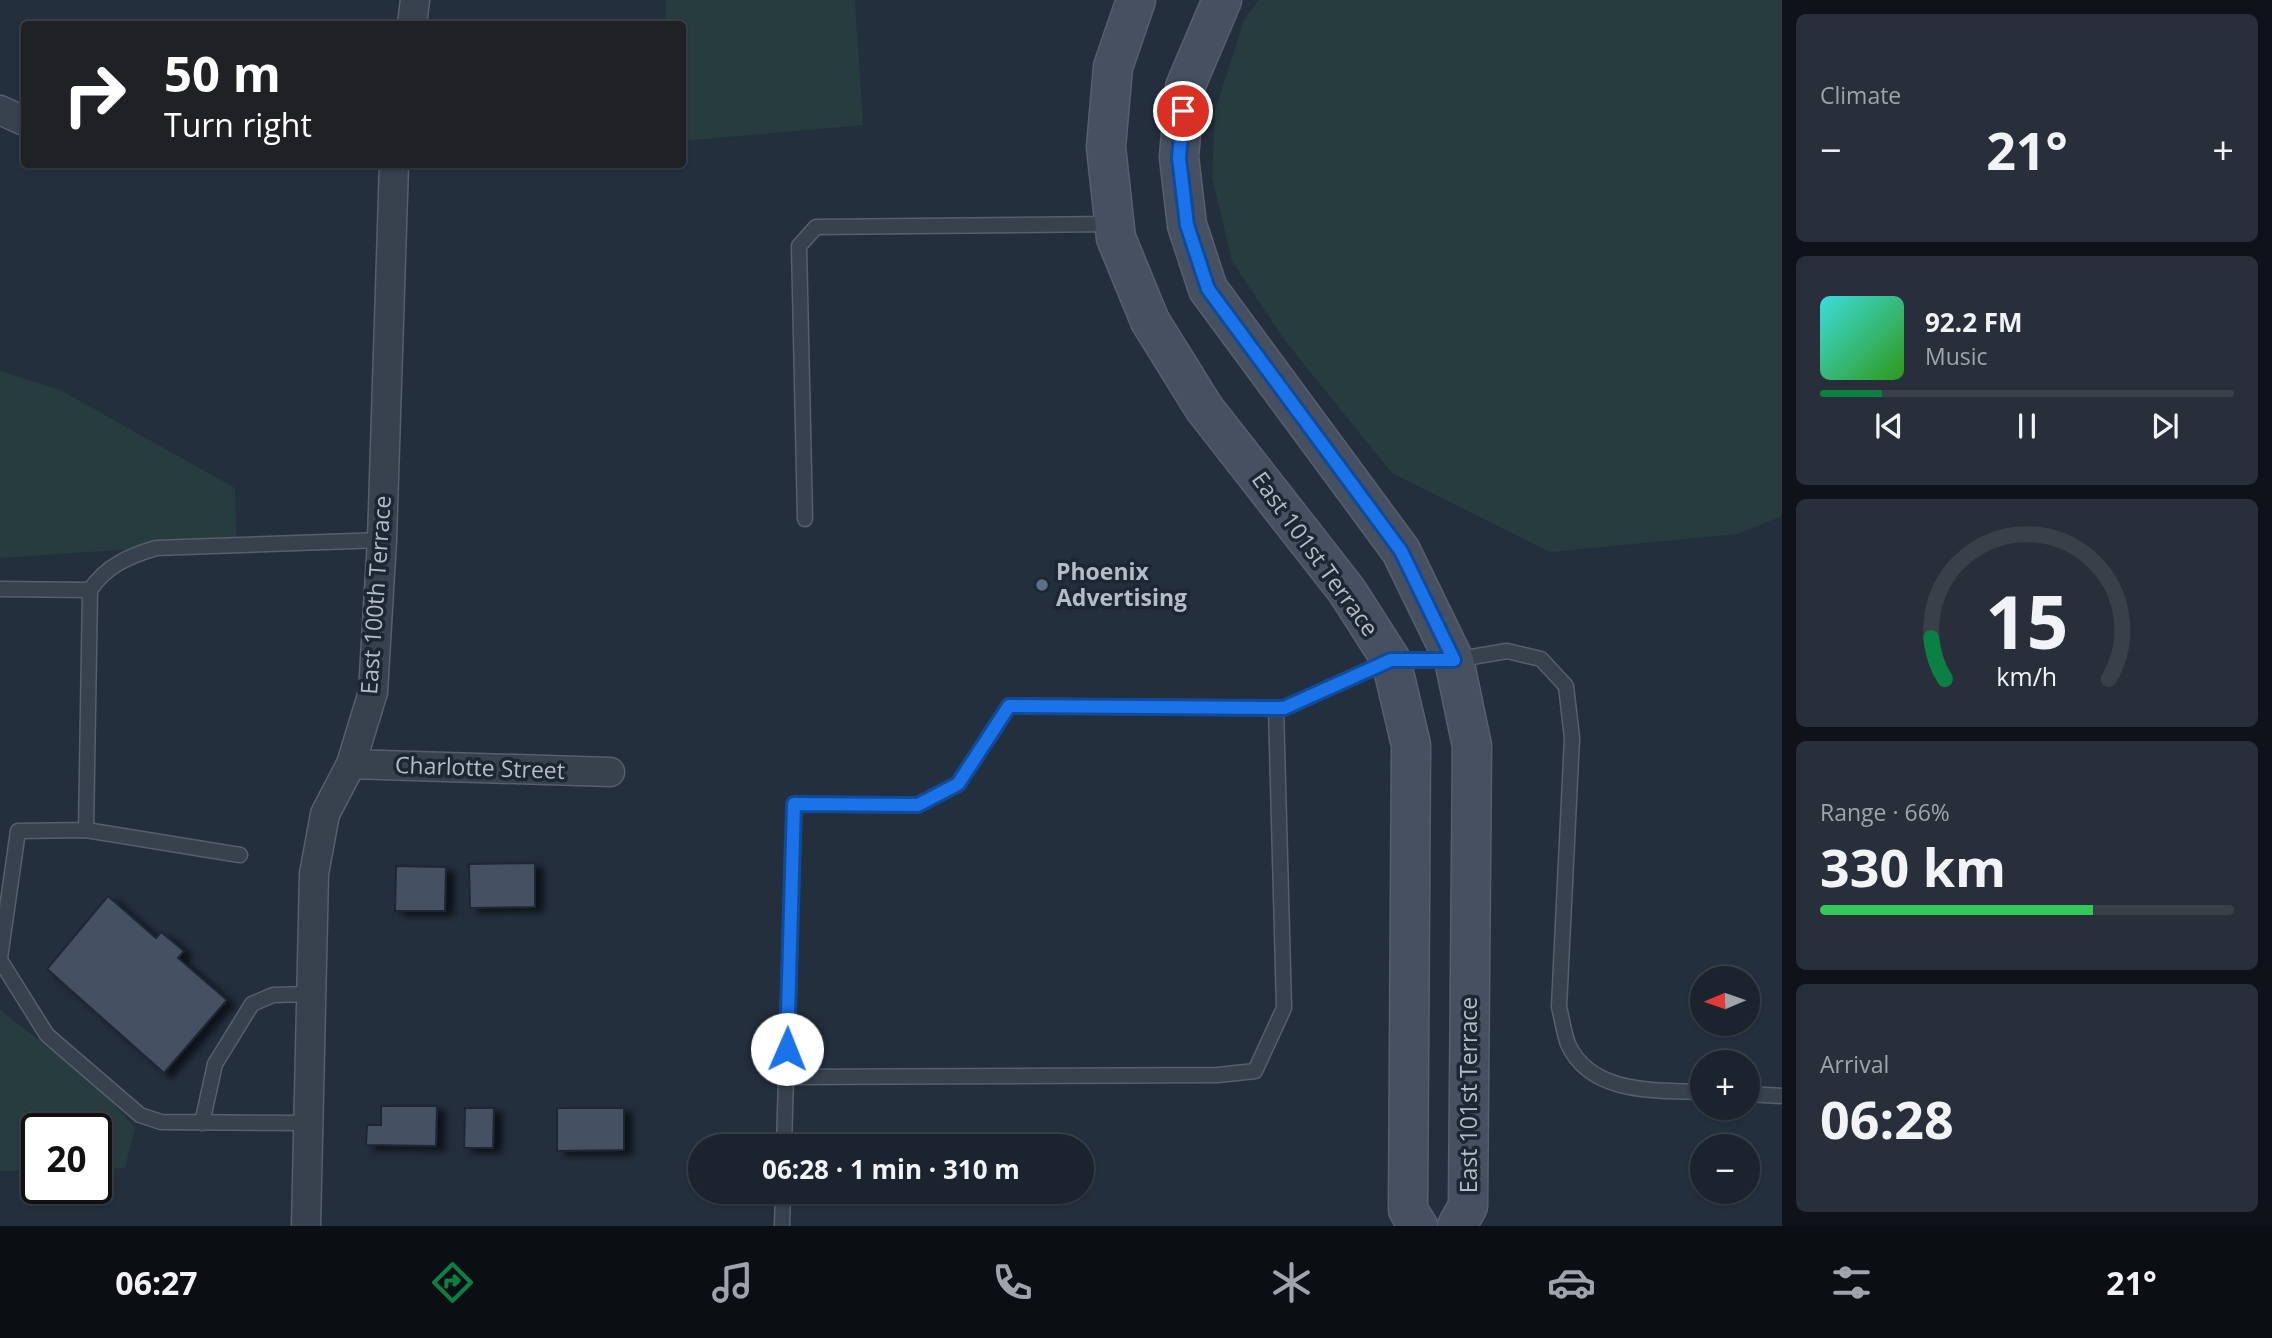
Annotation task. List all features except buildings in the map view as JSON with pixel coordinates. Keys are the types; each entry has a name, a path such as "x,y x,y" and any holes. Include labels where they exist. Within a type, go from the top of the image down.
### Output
{"street":[{"path":"412,21 415,0"},
{"name":"East 101st Terrace","path":"1136,0 1113,66 1106,147 1116,238 1150,321 1204,408 1347,591 1391,660 1411,744 1408,1210 1418,1226"},
{"name":"East 101st Terrace","path":"1222,0 1185,87 1179,158 1187,225 1208,289 1401,551 1454,660 1472,746 1468,1206 1457,1226"},
{"path":"0,110 21,120"},
{"name":"East 100th Terrace","path":"306,1226 314,874 325,814 351,764 373,692 382,540 394,168"},
{"name":"Charlotte Street","path":"351,764 610,772"}],"lane":[{"path":"805,519 799,246 816,227 1114,224"},
{"path":"86,830 90,590 99,576 118,563 156,548 382,540"},
{"path":"0,589 90,590"},
{"path":"784,1134 794,804 918,805 958,784 1009,706 1284,708 1391,660 1454,660 1507,651 1541,659 1566,686 1572,738 1559,1007 1569,1045 1590,1072 1613,1084 1690,1091"},
{"path":"786,1077 1218,1075 1255,1071 1284,1008 1276,708"},
{"path":"240,855 86,830 18,831 0,959 47,1035 140,1115 161,1122 307,1123"},
{"path":"202,1123 215,1064 252,1004 273,995 312,994"},
{"path":"1760,1095 1782,1096"},
{"path":"782,1226 783,1204"}],"green space":[{"path":"666,0 855,0 863,125 686,141 686,21 666,21"},
{"path":"1259,0 1782,0 1782,516 1737,534 1550,552 1392,473 1286,342 1232,261 1212,177 1215,111 1244,20"},
{"path":"0,371 60,390 235,488 237,542 0,558"},
{"path":"0,1010 101,1089 135,1128 125,1168 112,1168 112,1113 21,1113 21,1170 0,1171"}],"place":[{"name":"Phoenix Advertising","path":"1042,585"}],"route":[{"path":"787,1049 794,804 918,805 958,784 1009,706 1284,708 1391,660 1454,660 1401,551 1208,289 1187,225 1179,158 1183,111"}]}
